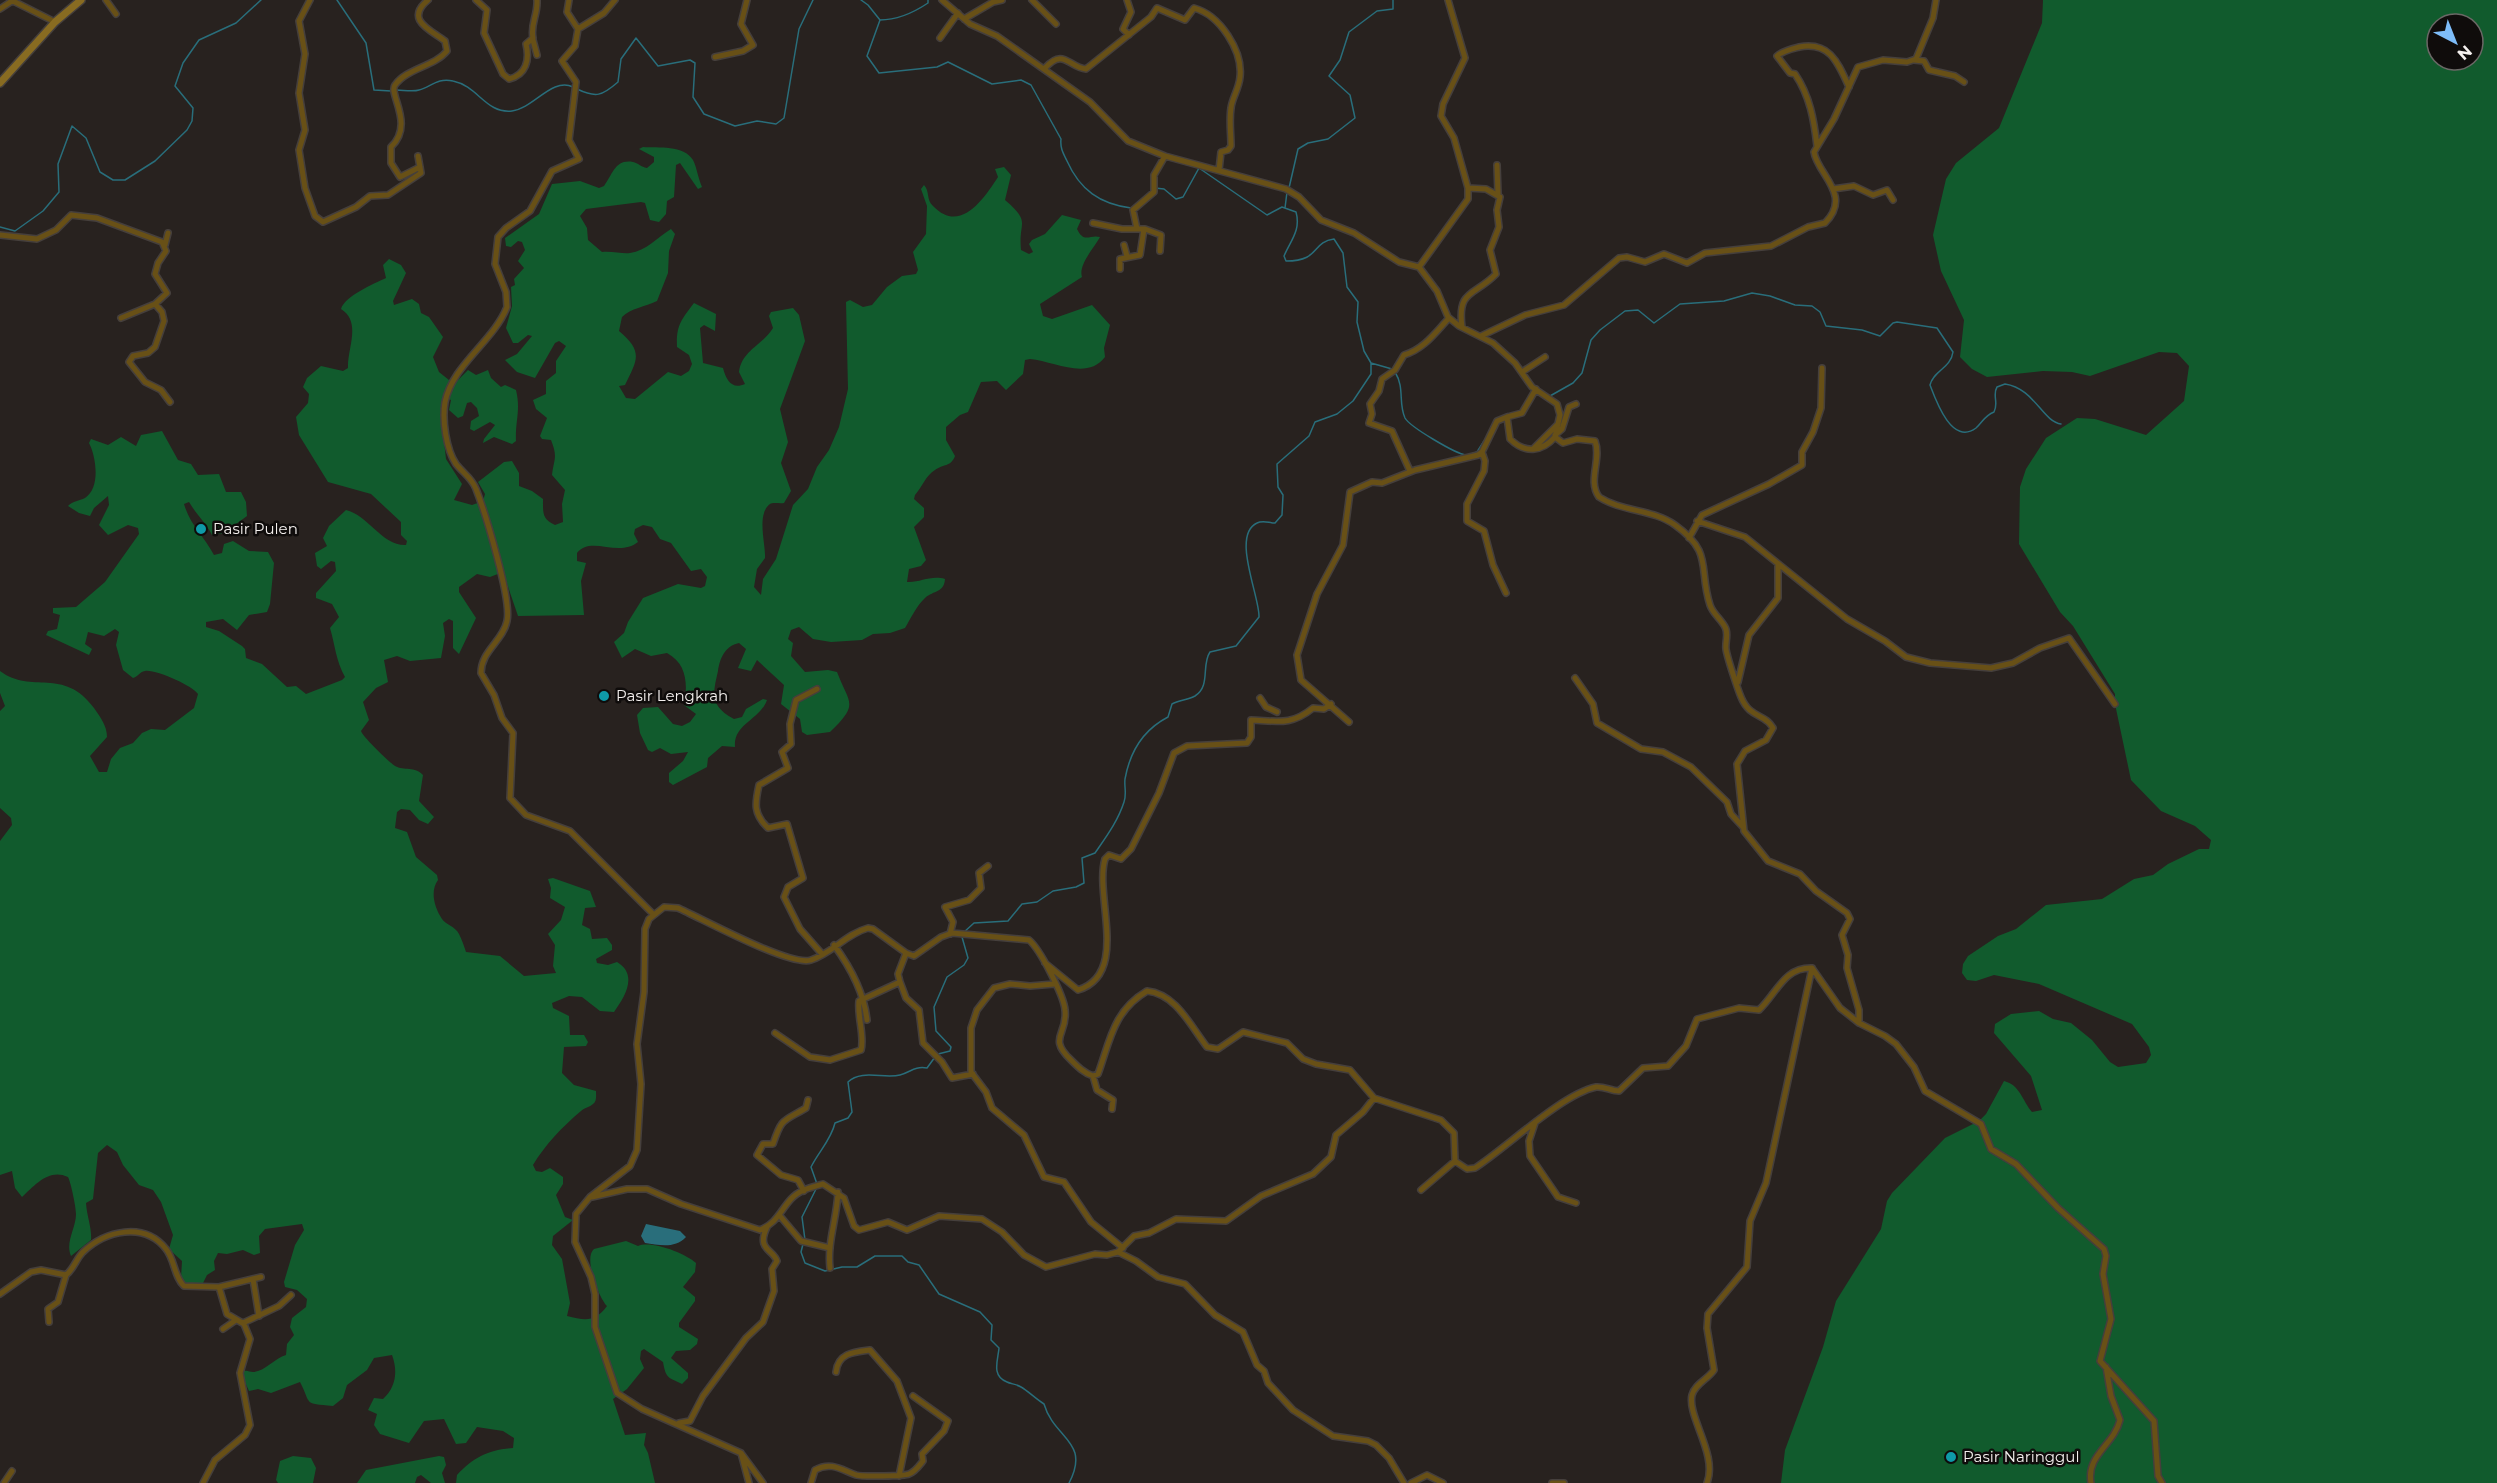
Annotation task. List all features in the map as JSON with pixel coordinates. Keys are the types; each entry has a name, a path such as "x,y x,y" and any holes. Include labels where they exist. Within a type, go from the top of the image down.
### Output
{"street":[{"path":"0,82 56,22 81,0"},
{"path":"106,0 116,14"},
{"path":"310,0 299,21 305,54 299,93 305,130 299,150 305,188 315,216 323,222 356,207 370,196 388,195 421,174 418,156"},
{"path":"420,167 401,177 394,169 391,147 396,142 402,115 394,99 393,89 395,84 412,72 447,51 445,41 425,28 419,16 420,8 428,0"},
{"path":"477,0 487,10 484,32 507,79 515,78 524,70 528,59 526,44 533,40"},
{"path":"537,0 537,12 531,28 537,56"},
{"path":"569,0 567,12 578,29 575,46 561,62 576,83 569,140 579,159 554,169 528,213 506,228 498,237 495,264 506,292 507,307 451,385 445,405 445,425 450,453 477,491 490,530 508,605 506,626 485,658 481,673 494,695 500,713 513,733 510,798 526,816 570,831 653,914"},
{"path":"578,29 604,13 615,0"},
{"path":"715,57 743,51 753,45 741,24 747,0"},
{"path":"942,0 974,26 997,36 1045,68 1095,106 1126,140 1165,156 1286,189 1317,217 1354,233 1399,262 1419,267 1437,291 1449,318 1493,343 1536,389 1557,404 1558,424 1555,436"},
{"path":"964,19 993,2 1002,0"},
{"path":"1032,0 1056,24"},
{"path":"1126,0 1131,12 1123,29 1129,35"},
{"path":"1419,267 1466,203 1468,188 1454,138 1441,116 1443,104 1465,58 1449,0"},
{"path":"1914,60 1924,44 1936,0"},
{"path":"0,9 11,1 56,22"},
{"path":"1045,68 1063,58 1086,69 1129,35 1156,8 1184,20 1194,8 1216,20 1240,61 1240,78 1231,109 1231,146 1220,153 1219,170"},
{"path":"940,38 958,13"},
{"path":"1481,336 1525,315 1564,305 1619,258 1627,257 1645,262 1664,255 1687,263 1705,254 1771,246 1808,227 1825,223 1833,209 1833,189 1815,157 1817,146 1814,117 1804,87 1777,56 1798,47 1826,49 1833,55 1850,87"},
{"path":"1817,146 1850,87 1858,66 1883,60 1924,61 1929,70 1955,76 1964,82"},
{"path":"1137,229 1133,210 1155,191 1153,181 1165,156"},
{"path":"1462,327 1460,308 1462,303 1474,290 1497,273 1490,250 1499,227 1497,165"},
{"path":"1833,189 1854,186 1874,195 1887,190 1893,200"},
{"path":"1468,188 1486,189 1498,194"},
{"path":"0,235 37,239 59,228 71,215 105,220 165,245"},
{"path":"1093,223 1122,230 1144,229 1162,235 1160,251"},
{"path":"1120,269 1120,259 1127,256 1139,256 1144,229"},
{"path":"121,318 155,304 167,293 155,274 158,263 166,252 168,233"},
{"path":"1124,245 1127,256"},
{"path":"155,304 162,312 164,321 155,347 148,352 133,356 129,363 146,382 162,390 170,402"},
{"path":"1410,471 1392,431 1369,423 1372,414 1370,404 1382,378 1397,368 1403,355 1414,352 1426,343 1449,318"},
{"path":"1522,372 1545,357"},
{"path":"1689,538 1697,520 1720,505 1769,484 1802,465 1802,452 1813,432 1821,408 1822,368"},
{"path":"1506,593 1493,565 1484,531 1467,520 1467,504 1484,471 1485,461 1482,452 1495,425 1507,417 1522,413 1536,389"},
{"path":"1507,417 1509,439 1522,448 1536,450 1546,447 1562,429 1569,407 1576,404"},
{"path":"1534,448 1558,424"},
{"path":"1555,436 1561,443 1577,439 1596,443 1594,483 1599,497 1615,507 1665,518 1689,538 1702,554 1710,604 1726,628 1727,652 1748,710 1770,722 1773,728 1766,740 1745,751 1738,759 1737,772 1744,829"},
{"path":"1349,722 1301,680 1297,651 1317,594 1343,545 1349,493 1372,482 1384,482 1410,471 1482,452"},
{"path":"1697,520 1737,533 1847,619 1885,641 1901,655 1941,664 1999,667 2013,663 2040,648 2069,638 2115,704"},
{"path":"1738,683 1749,635 1779,595 1778,564"},
{"path":"1575,678 1593,704 1597,723 1641,749 1663,752 1691,766 1727,802 1731,814 1768,861 1796,871 1816,891 1847,913 1850,920 1842,935 1848,955 1850,980 1859,1010 1859,1023"},
{"path":"817,689 796,700 790,724 792,740 782,752 788,768 759,785 754,805 761,822 768,828 787,824 803,879 789,886 784,897 800,929 822,954"},
{"path":"1260,698 1266,707 1277,712"},
{"path":"1042,960 1078,990 1100,973 1108,947 1103,888 1106,858 1109,855 1121,859 1131,849 1159,793 1174,753 1186,746 1246,743 1251,737 1250,722 1294,720 1303,717 1313,708 1324,709 1331,704"},
{"path":"1260,720 1266,707"},
{"path":"950,934 953,922 945,907 978,894 981,888 979,873 988,866"},
{"path":"763,1483 741,1453 642,1409 617,1393 595,1327 595,1294 591,1276 575,1242 576,1214 590,1197 630,1166 637,1150 640,1084 638,1025 644,992 645,929 653,914 668,906 678,908 781,956 798,961 809,961 834,945 870,928 896,943 906,953 917,955 936,940 950,934 1029,940 1042,960 1065,1011 1058,1040 1060,1050 1086,1074 1093,1076"},
{"path":"834,945 850,968 862,998 867,1020"},
{"path":"906,953 898,974 906,998 919,1010 925,1046 942,1062 952,1078 973,1074"},
{"path":"1812,968 1836,1002 1859,1023 1896,1044 1914,1067 1925,1091 1981,1124 1991,1149 2016,1164 2104,1249 2106,1256 2103,1274 2111,1319 2100,1357 2106,1367 2154,1420 2158,1476 2162,1483"},
{"path":"1455,1161 1467,1169 1475,1168 1536,1122 1586,1091 1597,1087 1619,1091 1644,1068 1668,1066 1686,1046 1697,1019 1739,1008 1759,1010 1793,971 1812,968"},
{"path":"1707,1483 1710,1466 1692,1402 1696,1387 1714,1370 1707,1314 1747,1267 1750,1221 1766,1183 1812,968"},
{"path":"775,1033 810,1057 830,1060 861,1050 861,1022 857,1013 859,1001 900,982"},
{"path":"1054,984 1001,985 989,992 971,1023 973,1074 986,1092 992,1108 1024,1135 1044,1178 1064,1182 1091,1222 1120,1250 1158,1277 1185,1284 1215,1315 1243,1332 1257,1365 1264,1371 1268,1383 1293,1410 1333,1436 1362,1440 1376,1445 1389,1458 1404,1483"},
{"path":"1093,1076 1100,1068 1114,1022 1138,996 1147,991 1167,997 1206,1047 1218,1049 1243,1032 1287,1043 1303,1059 1330,1069 1350,1070 1374,1098 1425,1113 1449,1126 1454,1133 1455,1161"},
{"path":"1093,1076 1097,1090 1113,1100 1113,1109"},
{"path":"590,1197 627,1189 647,1189 760,1230 780,1216 791,1198 823,1184 844,1197 854,1226 858,1230 888,1222 907,1230 929,1219 947,1216 989,1222 1023,1255 1046,1267 1095,1254 1107,1255 1120,1250 1134,1236 1149,1233 1176,1219 1226,1221 1261,1196 1313,1174 1331,1157 1336,1135 1374,1098"},
{"path":"804,1191 798,1180 781,1174 757,1155 763,1144 773,1144 777,1127 804,1110 808,1101"},
{"path":"1536,1122 1529,1141 1530,1156 1557,1197 1576,1203"},
{"path":"1421,1190 1455,1161"},
{"path":"830,1268 827,1255 838,1192"},
{"path":"780,1216 801,1241 830,1248"},
{"path":"693,1431 692,1418 703,1396 746,1338 763,1322 768,1311 774,1291 772,1269 777,1261 765,1248 764,1236 767,1227"},
{"path":"49,1322 48,1309 58,1302 66,1275 82,1253 105,1236 136,1232 166,1248 183,1286 219,1287 261,1277"},
{"path":"0,1294 31,1272 41,1270 66,1275"},
{"path":"253,1279 259,1316"},
{"path":"203,1483 217,1457 243,1437 249,1429 248,1406 240,1370 250,1339 243,1323 225,1310 219,1287"},
{"path":"243,1323 279,1306 291,1295"},
{"path":"223,1329 236,1320"},
{"path":"836,1372 841,1358 847,1353 870,1350 897,1382 911,1418 899,1476"},
{"path":"2091,1483 2091,1464 2113,1437 2120,1420 2111,1396 2106,1367"},
{"path":"811,1483 815,1470 828,1466 866,1477 882,1474 899,1476 916,1470 923,1461 922,1454 944,1431 948,1421 913,1396"},
{"path":"671,1422 683,1423 692,1418"},
{"path":"741,1453 749,1483"},
{"path":"0,1476 5,1481 12,1471"},
{"path":"1411,1483 1427,1475 1443,1483"},
{"path":"1552,1483 1564,1483"}],"green space":[{"path":"2043,0 2497,0 2497,1483 1781,1483 1785,1450 1823,1347 1836,1301 1881,1229 1887,1201 1892,1193 1945,1138 1979,1121 1986,1114 2004,1081 2017,1089 2032,1112 2042,1110 2031,1076 1994,1033 1995,1024 2011,1014 2039,1011 2053,1019 2071,1023 2092,1040 2110,1062 2118,1067 2146,1063 2151,1055 2149,1047 2132,1024 2039,984 1994,975 1976,981 1967,980 1962,973 1963,964 1968,956 1998,936 2016,929 2046,905 2102,899 2134,879 2153,875 2168,864 2199,849 2209,849 2211,840 2195,826 2161,811 2131,780 2115,704 2115,694 2073,626 2060,612 2019,544 2020,487 2026,469 2046,438 2077,418 2095,419 2146,435 2184,401 2189,366 2177,353 2159,352 2090,376 2072,372 2043,371 1987,377 1972,369 1960,357 1964,320 1941,271 1933,235 1946,179 1956,163 1999,128 2042,23"},
{"path":"643,147 670,148 689,155 693,160 702,187 698,189 680,163 676,165 674,197 667,201 666,214 659,222 650,220 645,203 641,202 586,209 580,216 587,228 588,240 602,252 636,252 647,247 671,229 675,234 669,251 668,273 657,301 622,317 619,331 632,345 636,356 633,369 625,385 619,386 626,398 635,399 668,372 681,376 689,371 692,364 689,355 677,347 677,334 680,324 694,303 716,314 715,331 704,325 700,328 703,363 723,368 730,383 736,386 745,384 739,372 744,358 773,328 769,316 771,312 793,308 799,315 805,341 780,409 788,442 781,463 791,491 784,503 770,504 763,515 765,558 757,569 754,587 761,595 763,579 776,559 793,505 808,489 839,427 848,389 846,302 850,300 863,307 872,305 887,287 902,276 916,274 918,270 913,252 926,234 927,206 921,189 924,185 933,206 943,214 952,217 961,215 978,204 992,186 998,177 995,169 1004,167 1011,175 1005,200 1021,218 1021,250 1029,254 1033,252 1029,244 1032,240 1045,234 1062,215 1081,220 1077,229 1082,236 1100,237 1084,262 1082,277 1040,304 1043,316 1052,319 1092,305 1110,325 1104,348 1105,357 1098,364 1080,369 1039,360 1025,360 1023,374 1006,390 997,381 981,382 968,412 960,415 946,427 946,440 955,456 949,464 932,472 915,495 914,499 924,508 924,517 914,527 926,560 921,566 909,569 907,582 940,578 945,579 944,584 941,589 928,595 922,601 905,628 890,633 873,634 862,640 831,642 813,639 799,627 791,630 788,639 793,643 791,656 805,672 828,670 837,672 848,697 849,709 830,732 807,735 802,732 800,719 781,704 784,685 757,660 751,671 738,668 746,649 739,643 724,653 720,662 714,692 717,704 734,719 742,717 746,709 763,699 767,700 764,707 742,727 735,747 722,746 708,758 707,767 673,785 669,782 669,773 683,761 688,752 671,754 660,748 652,752 648,750 640,733 637,715 643,708 658,707 673,724 682,726 690,722 696,714 684,705 686,682 682,669 679,663 667,653 651,656 635,649 622,658 614,642 624,633 643,598 678,584 701,588 705,586 707,577 701,569 691,571 671,543 660,539 652,527 643,525 635,529 634,534 638,542 630,546 614,548 590,546 577,553 577,561 586,563 581,581 584,615 518,616 503,572 490,577 477,574 459,587 459,592 476,618 459,654 453,648 453,621 449,619 443,623 445,636 441,658 410,661 397,656 384,660 388,682 376,688 363,702 369,720 361,731 371,744 395,766 417,770 423,775 419,801 434,817 428,824 419,820 410,810 401,809 397,812 395,828 407,832 416,857 437,875 434,899 437,909 444,921 457,931 466,952 500,956 524,976 556,973 553,966 555,945 548,934 561,920 565,907 550,898 551,888 548,879 553,878 590,891 596,907 585,908 582,925 590,929 592,939 607,938 612,945 612,950 596,959 597,963 608,965 617,962 624,967 627,973 628,987 614,1012 600,1011 582,997 569,996 552,1003 553,1008 569,1016 570,1035 584,1035 588,1042 586,1046 564,1047 562,1073 574,1085 596,1091 594,1103 582,1110 561,1130 533,1165 536,1171 542,1172 550,1168 563,1177 563,1184 556,1195 565,1217 573,1220 553,1236 552,1245 562,1259 570,1303 567,1316 580,1319 594,1318 607,1306 596,1287 591,1269 591,1254 594,1249 626,1241 638,1246 651,1245 668,1248 696,1263 695,1272 683,1287 695,1297 695,1301 679,1323 679,1327 698,1339 697,1344 690,1350 676,1351 671,1358 688,1373 688,1378 682,1384 671,1378 665,1372 663,1362 644,1349 641,1351 640,1359 644,1368 627,1389 613,1399 625,1435 646,1433 644,1445 655,1483 456,1483 457,1475 469,1463 489,1453 513,1448 514,1438 503,1431 477,1427 466,1443 456,1444 444,1419 424,1421 409,1443 380,1434 374,1425 377,1414 368,1410 374,1398 383,1399 391,1389 395,1378 392,1355 374,1358 367,1370 347,1385 343,1398 333,1406 309,1402 300,1382 271,1393 258,1389 249,1391 244,1380 244,1371 257,1371 286,1355 287,1344 294,1335 290,1327 292,1318 306,1307 307,1299 297,1290 285,1287 284,1282 295,1245 304,1230 302,1224 265,1229 259,1236 260,1253 254,1255 243,1250 227,1254 218,1253 214,1261 215,1270 207,1275 202,1285 185,1284 181,1278 182,1261 169,1249 173,1235 161,1202 153,1190 139,1185 123,1165 117,1152 107,1145 98,1153 93,1199 86,1203 91,1240 71,1256 69,1246 76,1214 68,1177 49,1176 37,1183 22,1197 15,1188 12,1171 0,1175 0,841 12,825 11,818 0,808 0,711 5,706 0,693 0,671 12,678 24,681 59,684 82,695 97,712 106,729 107,737 90,756 99,772 107,772 111,759 120,748 133,743 142,733 151,729 165,730 194,708 198,694 182,683 150,671 133,678 123,670 116,645 119,632 115,629 104,636 88,632 85,644 92,649 89,655 46,635 48,631 57,629 60,615 53,613 53,608 76,607 105,582 139,534 138,528 128,525 108,535 99,525 109,505 108,496 94,508 90,516 79,513 68,506 85,498 93,487 96,472 94,456 89,443 91,439 108,445 121,437 136,446 141,435 162,431 178,460 191,464 198,475 219,474 226,492 241,492 246,502 247,516 224,533 212,535 189,502 184,504 190,518 214,555 222,553 224,544 233,541 249,551 268,552 274,563 270,604 267,612 249,615 237,630 223,619 206,622 206,627 219,631 242,646 245,649 246,658 262,664 287,687 296,686 306,694 345,677 330,628 339,617 332,604 316,598 316,593 336,571 335,562 331,561 321,569 317,566 315,553 327,546 323,538 329,526 346,510 354,513 390,541 406,545 407,541 401,535 401,522 371,494 328,482 299,435 296,417 308,403 309,394 303,387 307,378 321,366 343,371 348,368 352,328 347,314 341,309 354,295 386,278 383,265 389,259 401,265 406,273 393,301 394,305 412,299 419,304 421,313 429,317 443,337 433,357 439,372 454,384 468,370 476,375 488,370 491,378 501,387 505,385 516,390 518,404 516,441 512,444 494,437 483,443 495,425 490,422 474,431 470,429 471,421 479,416 477,408 471,402 467,403 463,416 458,418 449,410 451,400 444,397 441,413 446,459 462,484 454,500 472,505 483,501 485,494 478,482 504,462 512,461 519,473 519,486 543,499 545,518 555,525 563,522 562,504 565,490 552,475 555,458 553,446 551,440 542,439 540,436 547,418 536,409 533,400 546,394 546,381 556,373 556,361 566,346 559,341 555,343 535,378 517,372 505,360 517,354 532,336 528,335 518,343 513,343 506,328 512,306 511,287 515,285 514,279 524,268 518,261 525,250 522,242 518,241 511,247 506,246 505,238 539,214 552,184 580,181 599,188 604,186 615,168 622,163 633,162 647,168 654,162 654,157 639,149"},
{"path":"293,1456 311,1458 316,1468 313,1483 278,1483 276,1480 280,1461"},
{"path":"439,1456 444,1457 446,1465 442,1473 445,1483 431,1483 421,1475 417,1477 415,1483 357,1483 366,1470"}],"water":[{"path":"646,1224 680,1231 686,1237 672,1245 645,1243 641,1236"}],"waterway":[{"path":"0,227 15,231 43,211 59,192 58,164 72,126 86,138 100,172 113,180 125,180 155,161 187,130 192,121 193,108 175,86 183,63 199,40 236,23 261,0"},
{"path":"337,0 366,43 374,90 391,91"},
{"path":"577,89 589,94 599,94 618,82 621,59 636,38 658,66 690,60 695,63 693,97 704,114 735,126 757,121 776,124 784,118 799,29 813,0"},
{"path":"861,0 880,20 893,19 911,13 928,3 928,0"},
{"path":"1289,188 1298,149 1308,143 1328,139 1355,118 1350,95 1329,76 1340,60 1349,32 1377,11 1393,9 1393,0"},
{"path":"880,20 867,56 879,73 937,67 948,62 992,84 1021,80 1031,85 1061,139 1063,153 1078,180 1092,194 1101,199 1131,208"},
{"path":"396,90 417,91 442,80 453,81 469,88 495,108 512,111 528,105 550,89 565,85 573,87"},
{"path":"963,933 974,923 1008,921 1022,904 1037,902 1053,891 1076,887 1084,883 1082,858 1095,853 1118,816 1125,799 1127,769 1139,742 1151,728 1168,717 1172,704 1200,692 1210,652 1236,646 1259,617 1246,553 1246,540 1250,530 1257,523 1275,523 1282,515 1283,495 1278,487 1277,464 1309,436 1315,422 1337,414 1353,401 1371,374 1371,363 1364,351 1357,322 1358,302 1347,287 1343,253 1334,239 1322,244 1305,258 1286,261 1284,256 1296,230 1296,212 1282,207 1267,215 1199,168 1183,197 1176,199 1164,189 1155,188"},
{"path":"1285,208 1287,192"},
{"path":"1550,396 1573,383 1582,373 1591,340 1625,311 1638,310 1654,323 1680,304 1724,301 1752,293 1770,296 1795,305 1812,306 1820,312 1826,326 1862,330 1880,336 1897,322 1937,328 1953,352 1949,362 1935,376 1930,385 1946,419 1952,427 1960,431 1967,432 1976,428 1994,412 1997,387 2005,384 2023,392 2049,417 2061,424"},
{"path":"1371,363 1392,369"},
{"path":"1395,372 1400,384 1405,418 1434,440 1466,455"},
{"path":"1471,454 1477,452 1484,441"},
{"path":"938,1054 950,1051 951,1047 936,1031 934,1007 947,977 964,965 968,958 962,937"},
{"path":"817,1184 811,1167 828,1140 835,1123 848,1118 852,1112 848,1082 859,1076 894,1076 927,1068 935,1057"},
{"path":"805,1240 802,1217 816,1189"},
{"path":"803,1244 801,1252 805,1263 825,1271 842,1267 857,1267 875,1256 902,1256 908,1262 919,1265 939,1294 980,1312 992,1325 991,1340 999,1348 997,1367 999,1376 1021,1387 1044,1404 1049,1416 1073,1449 1076,1458 1075,1469 1069,1483"}],"place":[{"name":"Pasir Pulen","path":"201,529"},
{"name":"Pasir Lengkrah","path":"604,696"},
{"name":"Pasir Naringgul","path":"1951,1457"}]}
